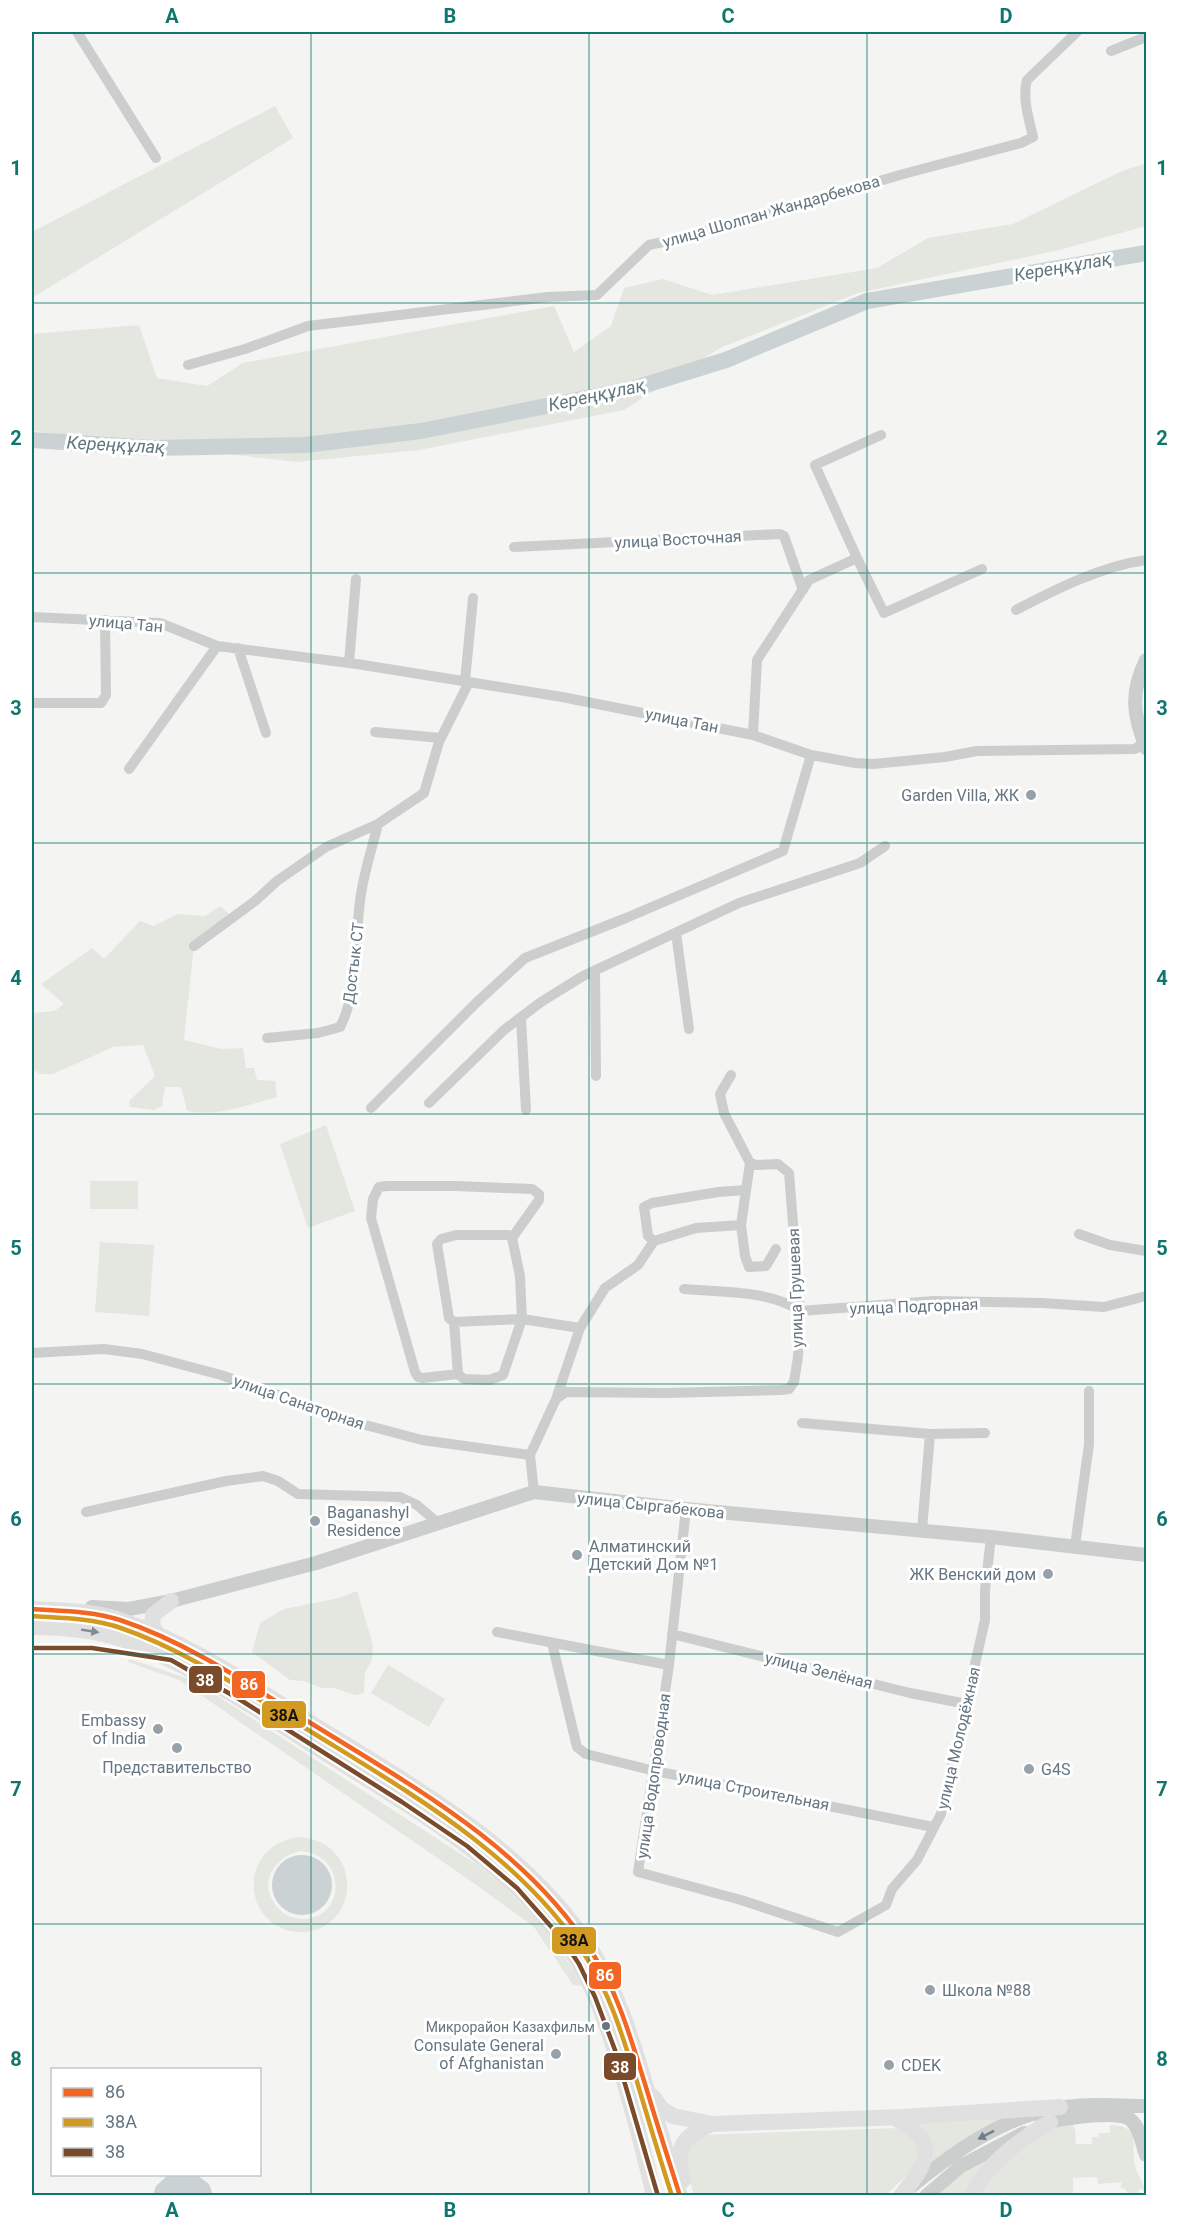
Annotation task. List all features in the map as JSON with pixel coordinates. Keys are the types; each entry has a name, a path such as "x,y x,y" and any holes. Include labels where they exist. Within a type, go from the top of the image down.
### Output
{"main road":[{"path":"158,1635 152,1626 153,1615 171,1601"},
{"path":"32,1608 98,1614 158,1635 228,1671 360,1754 476,1831 509,1857 550,1897 577,1929 613,1992 624,2017 680,2196"},
{"path":"32,1627 76,1629 100,1633 171,1660 224,1689 402,1802 467,1846 517,1888 563,1940 586,1978 607,2025 658,2196"},
{"path":"645,2083 662,2109 668,2114 712,2124 1060,2107"},
{"path":"892,2117 913,2128 925,2146 925,2158 921,2169 901,2196"},
{"path":"971,2196 1012,2146 1050,2122"},
{"path":"687,2196 681,2171 683,2143 691,2133 712,2124"},
{"path":"638,2127 654,2196"}],"street":[{"path":"77,32 156,158"},
{"name":"улица Шолпан Жандарбекова","path":"188,365 245,349 308,326 548,297 597,295 649,245 686,237 907,173 1021,143 1033,137 1026,102 1027,80 1077,32"},
{"path":"1111,51 1146,37"},
{"path":"881,435 816,465 884,613 982,569"},
{"name":"улица Восточная","path":"514,547 780,534 784,536 803,590"},
{"path":"753,735 758,660 809,580 857,558"},
{"path":"1016,610 1082,579 1109,569 1146,560"},
{"path":"350,663 356,579"},
{"path":"194,946 255,901 277,881 326,847 378,824 424,793 441,738 467,682 473,598"},
{"name":"улица Тан","path":"32,616 160,622 217,646 350,663 562,697 753,735 811,755 855,763 873,764 976,752 1135,749 1145,745"},
{"path":"32,703 101,703 106,695 105,620"},
{"path":"129,769 217,646"},
{"path":"238,648 266,734"},
{"path":"1145,745 1134,708 1134,698 1146,660"},
{"path":"375,732 441,738"},
{"path":"371,1108 476,1003 525,958 626,918 783,850 811,755"},
{"name":"Достык СТ","path":"267,1038 318,1034 340,1028 346,1016 354,967 360,900 378,824"},
{"path":"429,1103 504,1030 541,1002 596,970 739,903 860,863 885,846"},
{"path":"676,933 688,1029"},
{"path":"596,970 596,1076"},
{"path":"521,1018 526,1110"},
{"path":"731,1075 720,1094 724,1113 750,1163 741,1224 745,1256 749,1267 766,1266 776,1249"},
{"name":"улица Грушевая","path":"556,1399 566,1392 667,1393 789,1389 794,1382 797,1365 800,1311 789,1173 778,1164 750,1163"},
{"path":"459,1374 423,1378 418,1377 415,1372 371,1218 373,1199 379,1187 387,1186 531,1189 538,1194 539,1200 512,1238"},
{"path":"654,1241 648,1236 644,1207 652,1203 745,1190"},
{"path":"534,1492 530,1455 556,1399 580,1328 605,1288 638,1265 654,1241 696,1228 741,1224"},
{"path":"1079,1234 1110,1245 1146,1251"},
{"path":"454,1322 459,1374 464,1379 489,1380 503,1375 522,1319 520,1276 512,1238 508,1235 456,1235 441,1239 437,1244 449,1318 454,1322 522,1319 580,1328"},
{"name":"улица Подгорная","path":"684,1289 737,1293 769,1299 800,1311 934,1301 1042,1303 1104,1307 1146,1296"},
{"name":"улица Санаторная","path":"32,1353 104,1349 142,1354 221,1375 358,1423 422,1440 530,1455"},
{"path":"1075,1546 1089,1444 1089,1391"},
{"path":"802,1423 930,1434 985,1433"},
{"path":"922,1530 930,1434"},
{"path":"86,1512 226,1481 262,1476 278,1481 298,1494 400,1497 417,1505 438,1523"},
{"name":"улица Сыргабекова","path":"32,1608 63,1605 129,1609 171,1601 316,1563 534,1492 686,1509 991,1537 1146,1555"},
{"name":"улица Водопроводная","path":"686,1509 655,1771 638,1872 741,1900 838,1932"},
{"name":"улица Молодёжная","path":"838,1932 886,1905 892,1889 917,1860 941,1814 985,1620 985,1590 991,1537"},
{"path":"497,1632 669,1665"},
{"name":"улица Зелёная","path":"672,1634 910,1693 967,1704"},
{"name":"улица Строительная","path":"552,1642 577,1747 586,1754 655,1771 933,1827"},
{"path":"901,2196 936,2167 974,2141 1018,2119 1060,2107 1146,2106"},
{"path":"926,2196 961,2166 979,2155 1050,2122 1085,2116 1122,2116 1142,2126 1146,2155"}],"shaded area":[{"path":"275,106 293,138 32,298 32,232"},
{"path":"1146,163 1146,226 1059,250 858,293 720,348 624,410 419,450 296,462 32,431 32,334 139,325 157,378 207,386 243,363 554,306 574,352 611,326 624,288 663,279 712,295 877,268 928,238 1013,224 1122,171"},
{"path":"220,906 232,916 194,946 184,1040 221,1049 243,1048 246,1068 254,1068 257,1080 275,1081 277,1097 221,1111 187,1111 181,1087 165,1087 162,1106 154,1110 130,1107 129,1101 155,1076 143,1045 113,1047 53,1074 40,1074 32,1069 32,1013 54,1011 64,1004 41,984 92,948 104,959 140,921 154,926 177,914 205,916"},
{"path":"326,1125 355,1211 308,1228 280,1144"},
{"path":"90,1181 138,1181 138,1209 90,1209"},
{"path":"100,1242 154,1245 149,1316 95,1312"},
{"path":"357,1591 373,1645 372,1660 365,1673 364,1693 355,1695 334,1688 322,1688 304,1681 290,1680 252,1652 260,1623 284,1609 339,1598"},
{"path":"129,1659 193,1680 476,1864 504,1887 544,1926 584,1986 573,1985 534,1927 478,1886 179,1680 128,1662"},
{"path":"388,1665 445,1699 429,1727 371,1693"},
{"path":"300,1837 322,1843 337,1855 345,1871 347,1888 343,1905 334,1919 319,1929 299,1932 280,1927 266,1917 257,1902 254,1886 256,1869 265,1854 279,1843","holes":["300,1851 315,1855 326,1863 333,1874 336,1886 334,1898 328,1908 317,1916 303,1919 289,1916 280,1910 272,1899 269,1890 271,1873 282,1859 290,1854"]},
{"path":"296,1855 308,1855 319,1860 327,1868 332,1885 330,1897 319,1910 308,1915 296,1915 285,1910 277,1902 272,1891 272,1879 277,1868 285,1860"},
{"path":"1006,2117 955,2145 929,2164 917,2123"},
{"path":"1072,2124 1076,2144 1092,2144 1092,2137 1098,2137 1099,2133 1110,2133 1110,2125 1127,2129 1133,2138 1135,2166 1146,2192 1140,2188 1137,2195 1129,2195 1125,2189 1121,2188 1121,2182 1098,2184 1097,2177 1073,2178 1073,2195 976,2196 997,2167 1048,2130"},
{"path":"899,2128 905,2131 919,2148 912,2170 885,2196 694,2195 686,2166 689,2145 702,2135"},
{"path":"1000,2151 964,2195 937,2196 963,2173"},
{"path":"167,2176 198,2176 209,2184 213,2195 153,2195 156,2186"}],"waterway":[{"name":"Кереңқұлақ","path":"32,440 154,448 305,445 421,431 632,389 726,360 867,301 1146,253"}],"transit line":[{"name":"86","path":"32,1609 109,1617 145,1629 194,1652 388,1770 465,1822 501,1851 535,1882 566,1916 593,1954 610,1984 629,2033 680,2196"},
{"name":"38А","path":"32,1616 107,1624 143,1636 191,1659 422,1801 495,1856 528,1886 559,1920 586,1957 603,1987 622,2035 672,2196"},
{"name":"38","path":"32,1648 92,1648 171,1660 239,1699 402,1802 467,1846 517,1888 563,1940 579,1964 595,1997 615,2050 658,2196"}],"place":[{"name":"Garden Villa, ЖК","path":"1031,795"},
{"name":"Baganashyl Residence","path":"315,1521"},
{"name":"Алматинский Детский Дом №1","path":"577,1555"},
{"name":"ЖК Венский дом","path":"1048,1574"},
{"name":"Embassy of India","path":"158,1729"},
{"name":"Представительство","path":"177,1748"},
{"name":"G4S","path":"1029,1769"},
{"name":"Школа №88","path":"930,1990"},
{"name":"Микрорайон Казахфильм","path":"606,2026"},
{"name":"Consulate General of Afghanistan","path":"556,2054"},
{"name":"CDEK","path":"889,2065"}]}
